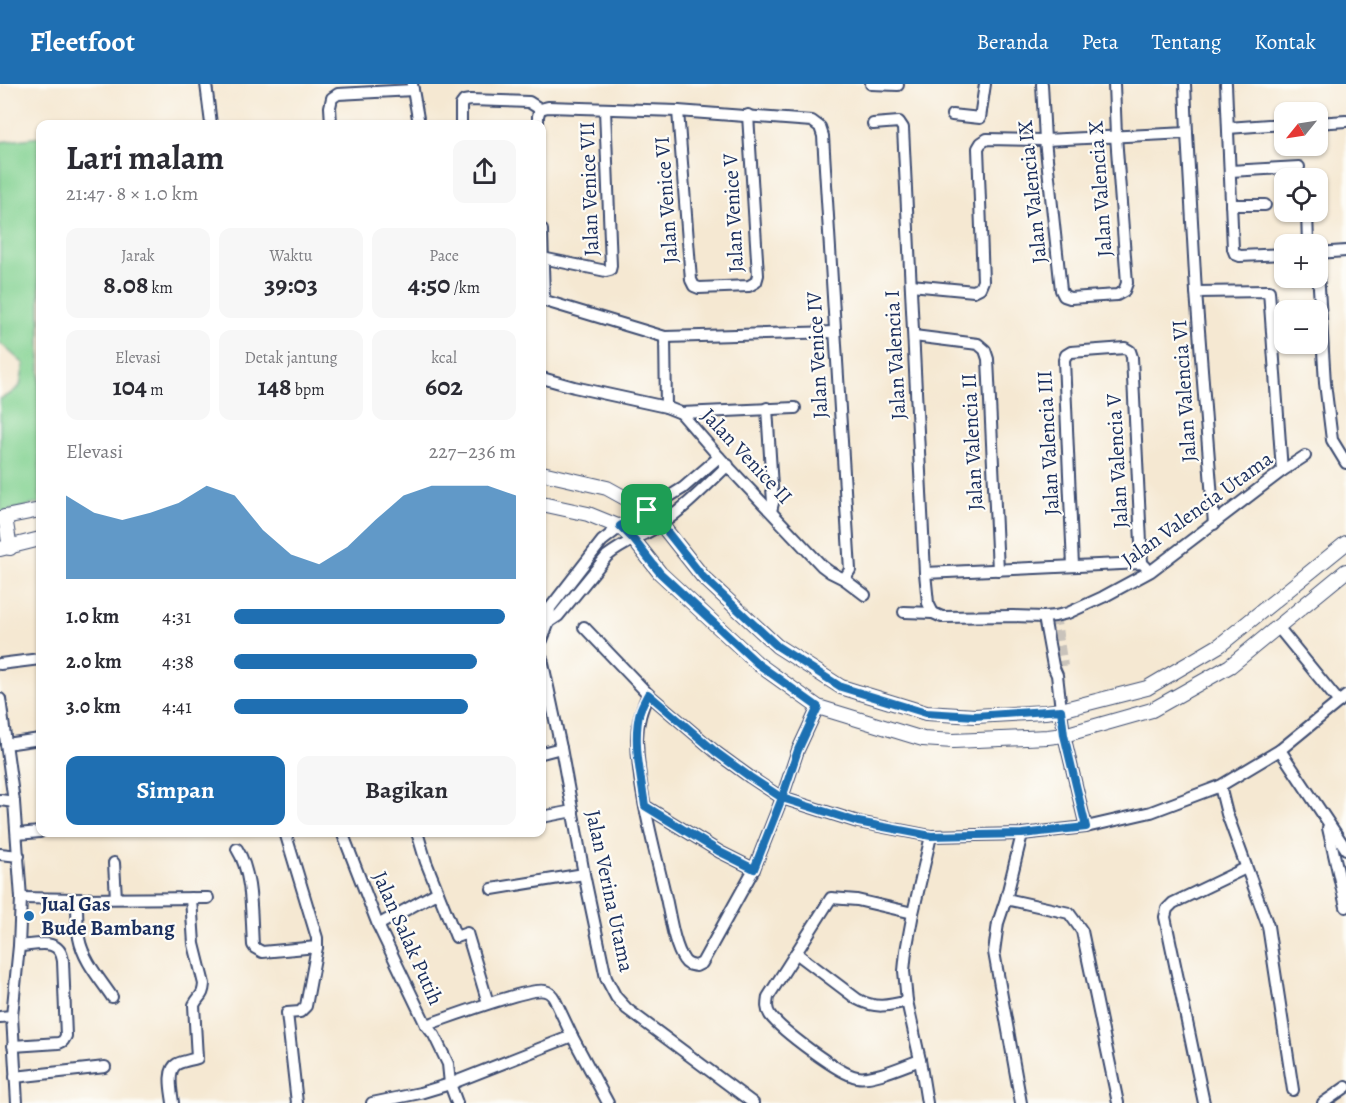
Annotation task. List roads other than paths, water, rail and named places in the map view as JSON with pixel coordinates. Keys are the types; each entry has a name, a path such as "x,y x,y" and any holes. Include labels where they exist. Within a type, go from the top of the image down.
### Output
{"main road":[{"path":"546,474 607,488 647,510 703,577 777,646 841,687 926,713 975,716 1061,710 1147,688 1220,645 1346,543"},
{"path":"546,505 588,514 620,526 660,573 758,664 818,707 924,739 953,741 1064,735 1152,710 1230,666 1346,572"},
{"path":"36,511 3,518 5,548 36,540"}],"street":[{"path":"206,84 211,120"},
{"path":"871,84 898,85"},
{"path":"952,115 980,118 985,84"},
{"name":"Jalan Valencia IX","path":"1042,84 1045,140 1064,296"},
{"name":"Jalan Valencia X","path":"1064,296 1070,298 1117,295 1124,291 1126,283 1114,84"},
{"name":"Jalan Valencia VI","path":"1185,84 1196,292 1214,524"},
{"path":"1226,84 1233,249 1235,254 1240,256 1274,254"},
{"path":"331,120 332,98 338,94 413,87 417,120"},
{"path":"461,120 461,105 464,101 470,100 529,102 540,110"},
{"path":"540,110 548,107 748,115"},
{"name":"Jalan Venice VII","path":"546,259 610,270 605,109"},
{"path":"538,120 540,110"},
{"name":"Jalan Venice VI","path":"678,111 691,280 694,286"},
{"name":"Jalan Venice IV","path":"748,115 812,121 820,127 824,136 850,570 844,579"},
{"name":"Jalan Venice V","path":"694,286 699,288 749,285 756,282 758,275 748,115"},
{"path":"1328,122 1346,121"},
{"name":"Jalan Valencia I","path":"873,124 899,122 903,128 925,573 928,603 933,613"},
{"path":"1228,128 1274,125"},
{"path":"911,285 974,291 980,288 983,281 978,148 987,139 1045,140 1187,133"},
{"path":"1230,171 1299,166"},
{"path":"1231,205 1264,205"},
{"path":"1328,253 1346,251"},
{"path":"1319,288 1325,383 1332,440 1346,463"},
{"path":"1196,292 1269,291 1282,471"},
{"path":"546,301 665,338 835,332"},
{"name":"Jalan Valencia II","path":"914,336 978,344 985,350 988,359 998,570"},
{"path":"665,338 666,407"},
{"name":"Jalan Valencia III","path":"1073,567 1064,360 1071,352 1125,348 1130,351 1132,357"},
{"name":"Jalan Valencia V","path":"1132,357 1142,563"},
{"name":"Jalan Venice II","path":"546,379 666,407 681,413 719,457 822,566 844,579 865,596"},
{"path":"767,408 773,503 771,511"},
{"path":"681,413 795,408"},
{"name":"Jalan Valencia Utama","path":"904,612 933,613 942,617 1044,617 1073,610 1151,571 1305,456"},
{"path":"565,598 602,541 620,526 683,488 719,457"},
{"path":"546,630 550,608 565,598 607,556 661,524 728,465"},
{"path":"925,573 1142,563 1151,571"},
{"path":"1044,617 1053,666 1060,670 1064,735 1086,827"},
{"path":"584,627 648,694 717,753 782,798 858,822 931,836 1022,834 1086,827 1151,812 1220,786 1280,750 1342,699 1278,627"},
{"path":"0,664 36,660"},
{"path":"648,694 640,713 637,736 645,806 675,938 683,959 688,964 696,966 702,963 754,869 798,750 818,707"},
{"path":"0,699 14,802 21,898 20,946 12,1016 17,1103"},
{"name":"Jalan Verina Utama","path":"546,701 561,748 606,978 616,997 627,1009 753,1103"},
{"path":"6,744 36,740"},
{"path":"546,752 561,748"},
{"path":"1280,750 1346,849"},
{"path":"1220,786 1227,814 1268,926 1293,1090"},
{"path":"0,800 14,802"},
{"path":"645,806 720,852 754,869"},
{"path":"546,816 573,811"},
{"path":"1327,821 1346,907"},
{"path":"17,834 36,832"},
{"path":"1021,1103 994,952 998,923 1022,834"},
{"path":"927,1103 907,1001 904,971 913,913 931,836"},
{"path":"287,837 313,924 317,948 306,1006 300,1012 287,1013 297,1103"},
{"name":"Jalan Salak Putih","path":"344,837 378,925 426,1025 434,1035 448,1064 450,1084 457,1103"},
{"path":"418,837 456,937 467,933 488,1003"},
{"path":"237,849 243,858 248,878 255,948 262,952 317,948"},
{"path":"0,854 19,856"},
{"path":"114,863 116,898"},
{"path":"1204,1103 1165,916 1167,909 1173,903 1246,868"},
{"path":"492,889 584,874"},
{"path":"378,925 438,892"},
{"path":"21,898 208,898"},
{"path":"173,1103 171,1078 173,1067 197,1058 194,1005 204,990 194,944 191,898"},
{"path":"913,913 857,900 831,898 768,997 767,1007 779,1025 831,1065 856,1077 870,1077 920,1060"},
{"path":"77,899 79,938 82,950 112,997"},
{"path":"1006,899 1069,913 1082,931 1118,1103"},
{"path":"13,1046 59,1043 66,1036 63,961 60,950 53,945 20,946"},
{"path":"796,953 867,1005 893,1005 907,1001"},
{"name":"Jalan Salak Putih","path":"426,1025 488,1003 533,991 546,991 555,1000 608,1103"},
{"path":"0,1017 12,1016"},
{"path":"372,1103 450,1084 572,1036"},
{"path":"15,1077 105,1067"},
{"path":"1323,1103 1346,1087"}],"tunnel":[{"path":"1055,616 1063,666"}],"place":[{"name":"Jual Gas Bude Bambang","path":"29,916"}]}
